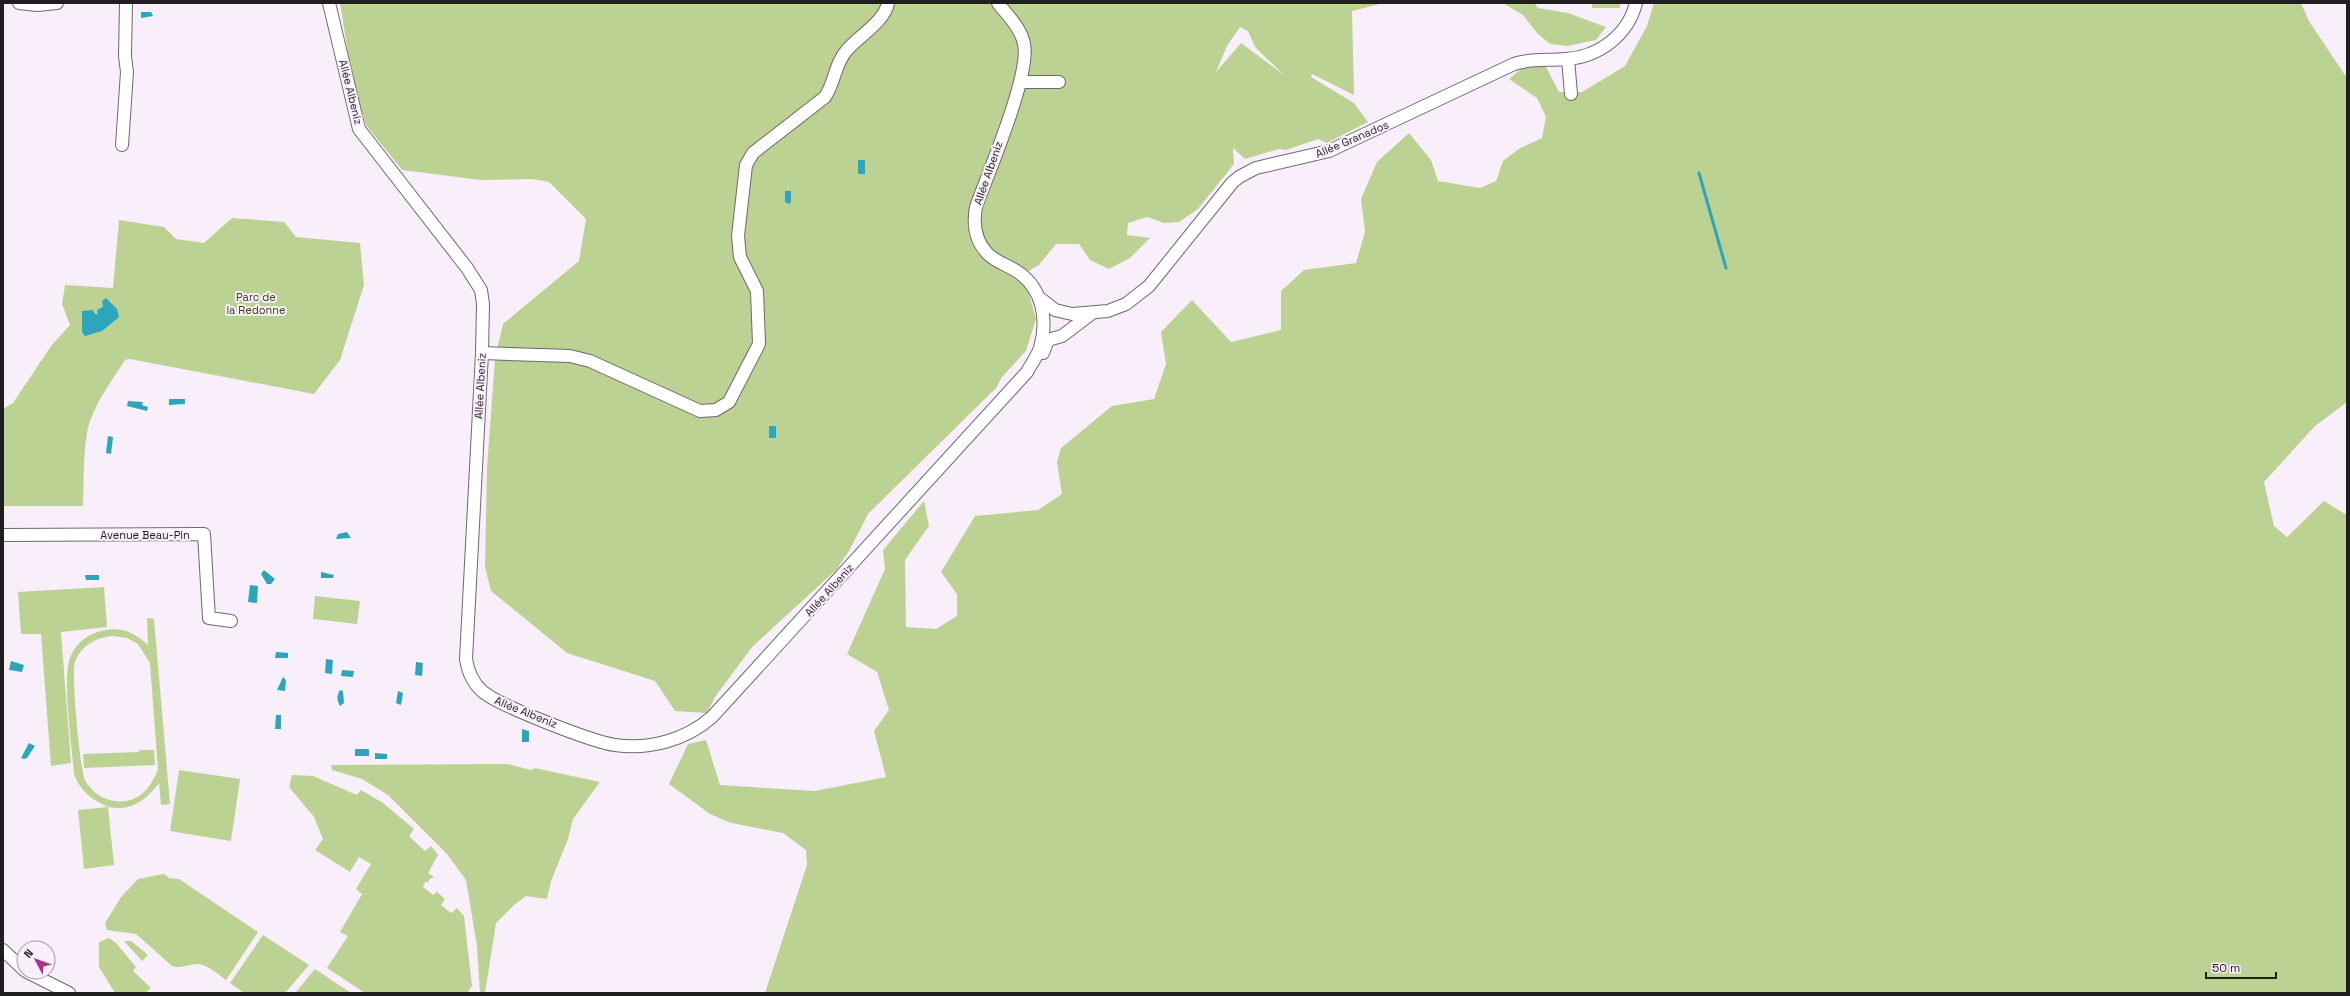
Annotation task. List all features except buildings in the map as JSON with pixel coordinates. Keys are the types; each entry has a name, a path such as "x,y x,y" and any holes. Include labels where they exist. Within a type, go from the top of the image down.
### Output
{"street":[{"path":"19,3 37,5 57,3"},
{"path":"122,146 127,72 125,56 126,3"},
{"name":"Allée Albeniz","path":"329,3 360,129 467,268 481,290 484,304 466,659 468,669 476,686 490,698 550,723 615,745 647,745 679,738 694,731 712,717 1027,372 1040,348 1043,326 1041,298 1026,279 986,252 975,227 976,207 1021,82 1026,52 1022,36 998,3"},
{"path":"482,353 570,356 590,361 659,391 693,409 707,412 724,407 729,402 759,344 757,291 740,257 738,236 746,165 753,154 825,97 833,86 840,61 846,51 879,18 888,3"},
{"name":"Allée Granados","path":"1041,298 1063,313 1091,314 1118,308 1141,294 1232,183 1246,173 1256,168 1330,151 1514,64 1537,59 1568,59 1590,55 1609,44 1625,28 1636,3"},
{"path":"1568,59 1571,94"},
{"path":"1021,82 1059,82"},
{"name":"Allée Granados","path":"1048,340 1062,336 1091,314"},
{"name":"Allée Albeniz","path":"1043,326 1048,340"},
{"path":"1027,372 1039,360 1048,340"},
{"name":"Avenue Beau-Pin","path":"3,535 204,534 208,618 231,621"},
{"path":"3,950 16,962"},
{"path":"43,980 69,993"}],"green space":[{"path":"340,3 1384,3 1352,11 1354,95 1312,74 1311,77 1354,103 1368,122 1327,143 1318,139 1286,150 1279,149 1245,159 1233,148 1234,164 1198,209 1179,222 1164,223 1147,217 1128,223 1127,235 1150,238 1130,258 1109,269 1090,260 1079,244 1056,244 1039,265 1017,278 1028,290 1036,319 1026,351 1002,377 996,388 868,514 849,551 836,570 752,647 715,697 707,713 675,711 655,681 567,653 491,591 485,567 487,468 495,359 503,324 579,261 586,219 549,182 532,179 481,180 402,170 366,125 352,78","holes":["1240,27 1248,31 1255,47 1284,75 1241,43 1216,72 1227,46"]},
{"path":"1503,3 1553,3 1535,4 1538,8 1568,13 1606,27 1596,40 1567,46 1550,44 1537,33 1523,15"},
{"path":"1592,3 1620,3 1620,8 1592,8"},
{"path":"1654,3 2301,3 2309,21 2347,78 2347,402 2315,426 2264,482 2274,526 2287,537 2324,501 2347,515 2347,993 765,993 807,865 806,850 783,833 731,823 710,814 669,784 688,744 706,740 720,785 815,791 886,777 874,731 889,710 877,672 847,654 885,569 883,550 924,501 929,526 905,560 906,627 936,629 957,616 957,594 941,572 975,516 1038,510 1062,494 1057,462 1061,448 1112,406 1154,399 1166,364 1161,332 1192,300 1231,342 1281,330 1281,291 1304,270 1356,263 1365,232 1361,199 1377,162 1409,133 1431,160 1438,181 1480,188 1496,181 1503,161 1520,148 1542,138 1546,117 1537,98 1509,79 1526,65 1546,67 1559,92 1582,92 1625,66 1647,26"},
{"name":"Parc de la Redonne","path":"232,218 284,222 296,237 360,243 364,285 340,360 314,394 130,359 125,360 103,395 89,423 85,451 83,506 3,506 3,409 13,403 51,346 70,325 62,304 65,285 113,288 119,220 164,227 176,239 204,243"},
{"path":"104,587 107,627 61,632 71,763 51,766 41,634 21,634 18,592"},
{"path":"315,596 360,601 357,624 313,619"},
{"path":"147,618 154,619 170,804 161,805 159,783 149,795 137,803 124,808 108,807 96,801 87,794 80,786 74,774 67,697 68,668 70,658 78,644 86,637 96,632 114,629 126,631 148,645","holes":["113,636 127,638 138,644 150,663 158,770 150,785 143,793 136,798 127,801 119,801 103,798 96,793 85,780 75,702 74,670 75,662 78,656 90,643 101,638"]},
{"path":"140,750 154,750 155,765 84,768 83,754 139,752"},
{"path":"507,764 531,770 535,768 600,782 573,819 568,839 551,881 547,899 526,896 514,905 496,923 485,993 480,993 477,946 466,880 447,854 388,795 362,779 332,770 331,765"},
{"path":"179,770 240,779 231,841 170,831"},
{"path":"292,775 313,776 357,795 361,790 383,803 414,829 409,836 425,851 431,846 438,855 428,873 434,877 428,882 425,882 423,887 433,895 437,892 445,899 441,905 451,913 457,908 464,916 472,986 467,993 365,993 327,968 348,936 340,932 362,894 356,889 371,864 359,857 350,872 315,850 323,839 314,817 289,787"},
{"path":"108,807 114,865 84,869 78,810"},
{"path":"164,874 169,878 179,879 258,932 226,980 213,970 202,965 194,964 178,967 172,966 136,934 107,930 105,923 121,897 138,879"},
{"path":"263,935 309,965 285,993 244,993 230,983"},
{"path":"109,938 116,943 136,967 133,971 151,988 145,993 115,993 99,967 99,942"},
{"path":"124,941 131,941 148,955 142,961"},
{"path":"315,969 351,993 295,993"}],"water":[{"path":"141,12 151,12 153,16 141,18"},
{"path":"858,160 865,160 865,174 858,174"},
{"path":"785,191 791,191 791,202 789,204 785,202"},
{"path":"106,298 117,309 119,317 102,331 85,336 82,332 82,311 93,310 95,314 98,314 97,310 103,307 102,301"},
{"path":"169,399 185,399 185,404 169,405"},
{"path":"128,401 143,402 142,405 148,407 147,411 127,406"},
{"path":"769,426 776,426 776,438 769,438"},
{"path":"108,436 113,437 111,454 106,453"},
{"path":"347,532 351,538 336,539 338,534"},
{"path":"264,570 275,579 271,584 267,584 261,574"},
{"path":"321,572 334,575 333,578 321,578"},
{"path":"85,575 99,575 99,580 86,580"},
{"path":"250,585 258,586 257,603 248,602"},
{"path":"276,652 288,653 288,658 275,658"},
{"path":"326,659 333,660 332,674 325,673"},
{"path":"11,661 24,665 22,672 9,670"},
{"path":"416,662 423,663 422,676 415,675"},
{"path":"342,670 354,671 353,677 341,676"},
{"path":"283,677 286,680 285,691 277,690"},
{"path":"340,690 343,691 344,703 340,706 337,698"},
{"path":"398,691 403,693 401,705 396,703"},
{"path":"276,715 281,715 281,729 275,729"},
{"path":"522,729 529,731 529,742 522,742"},
{"path":"29,743 35,746 27,758 21,758"},
{"path":"355,749 369,749 369,756 355,756"},
{"path":"375,753 387,754 387,759 375,759"}],"waterway":[{"path":"1699,173 1726,268"}]}
